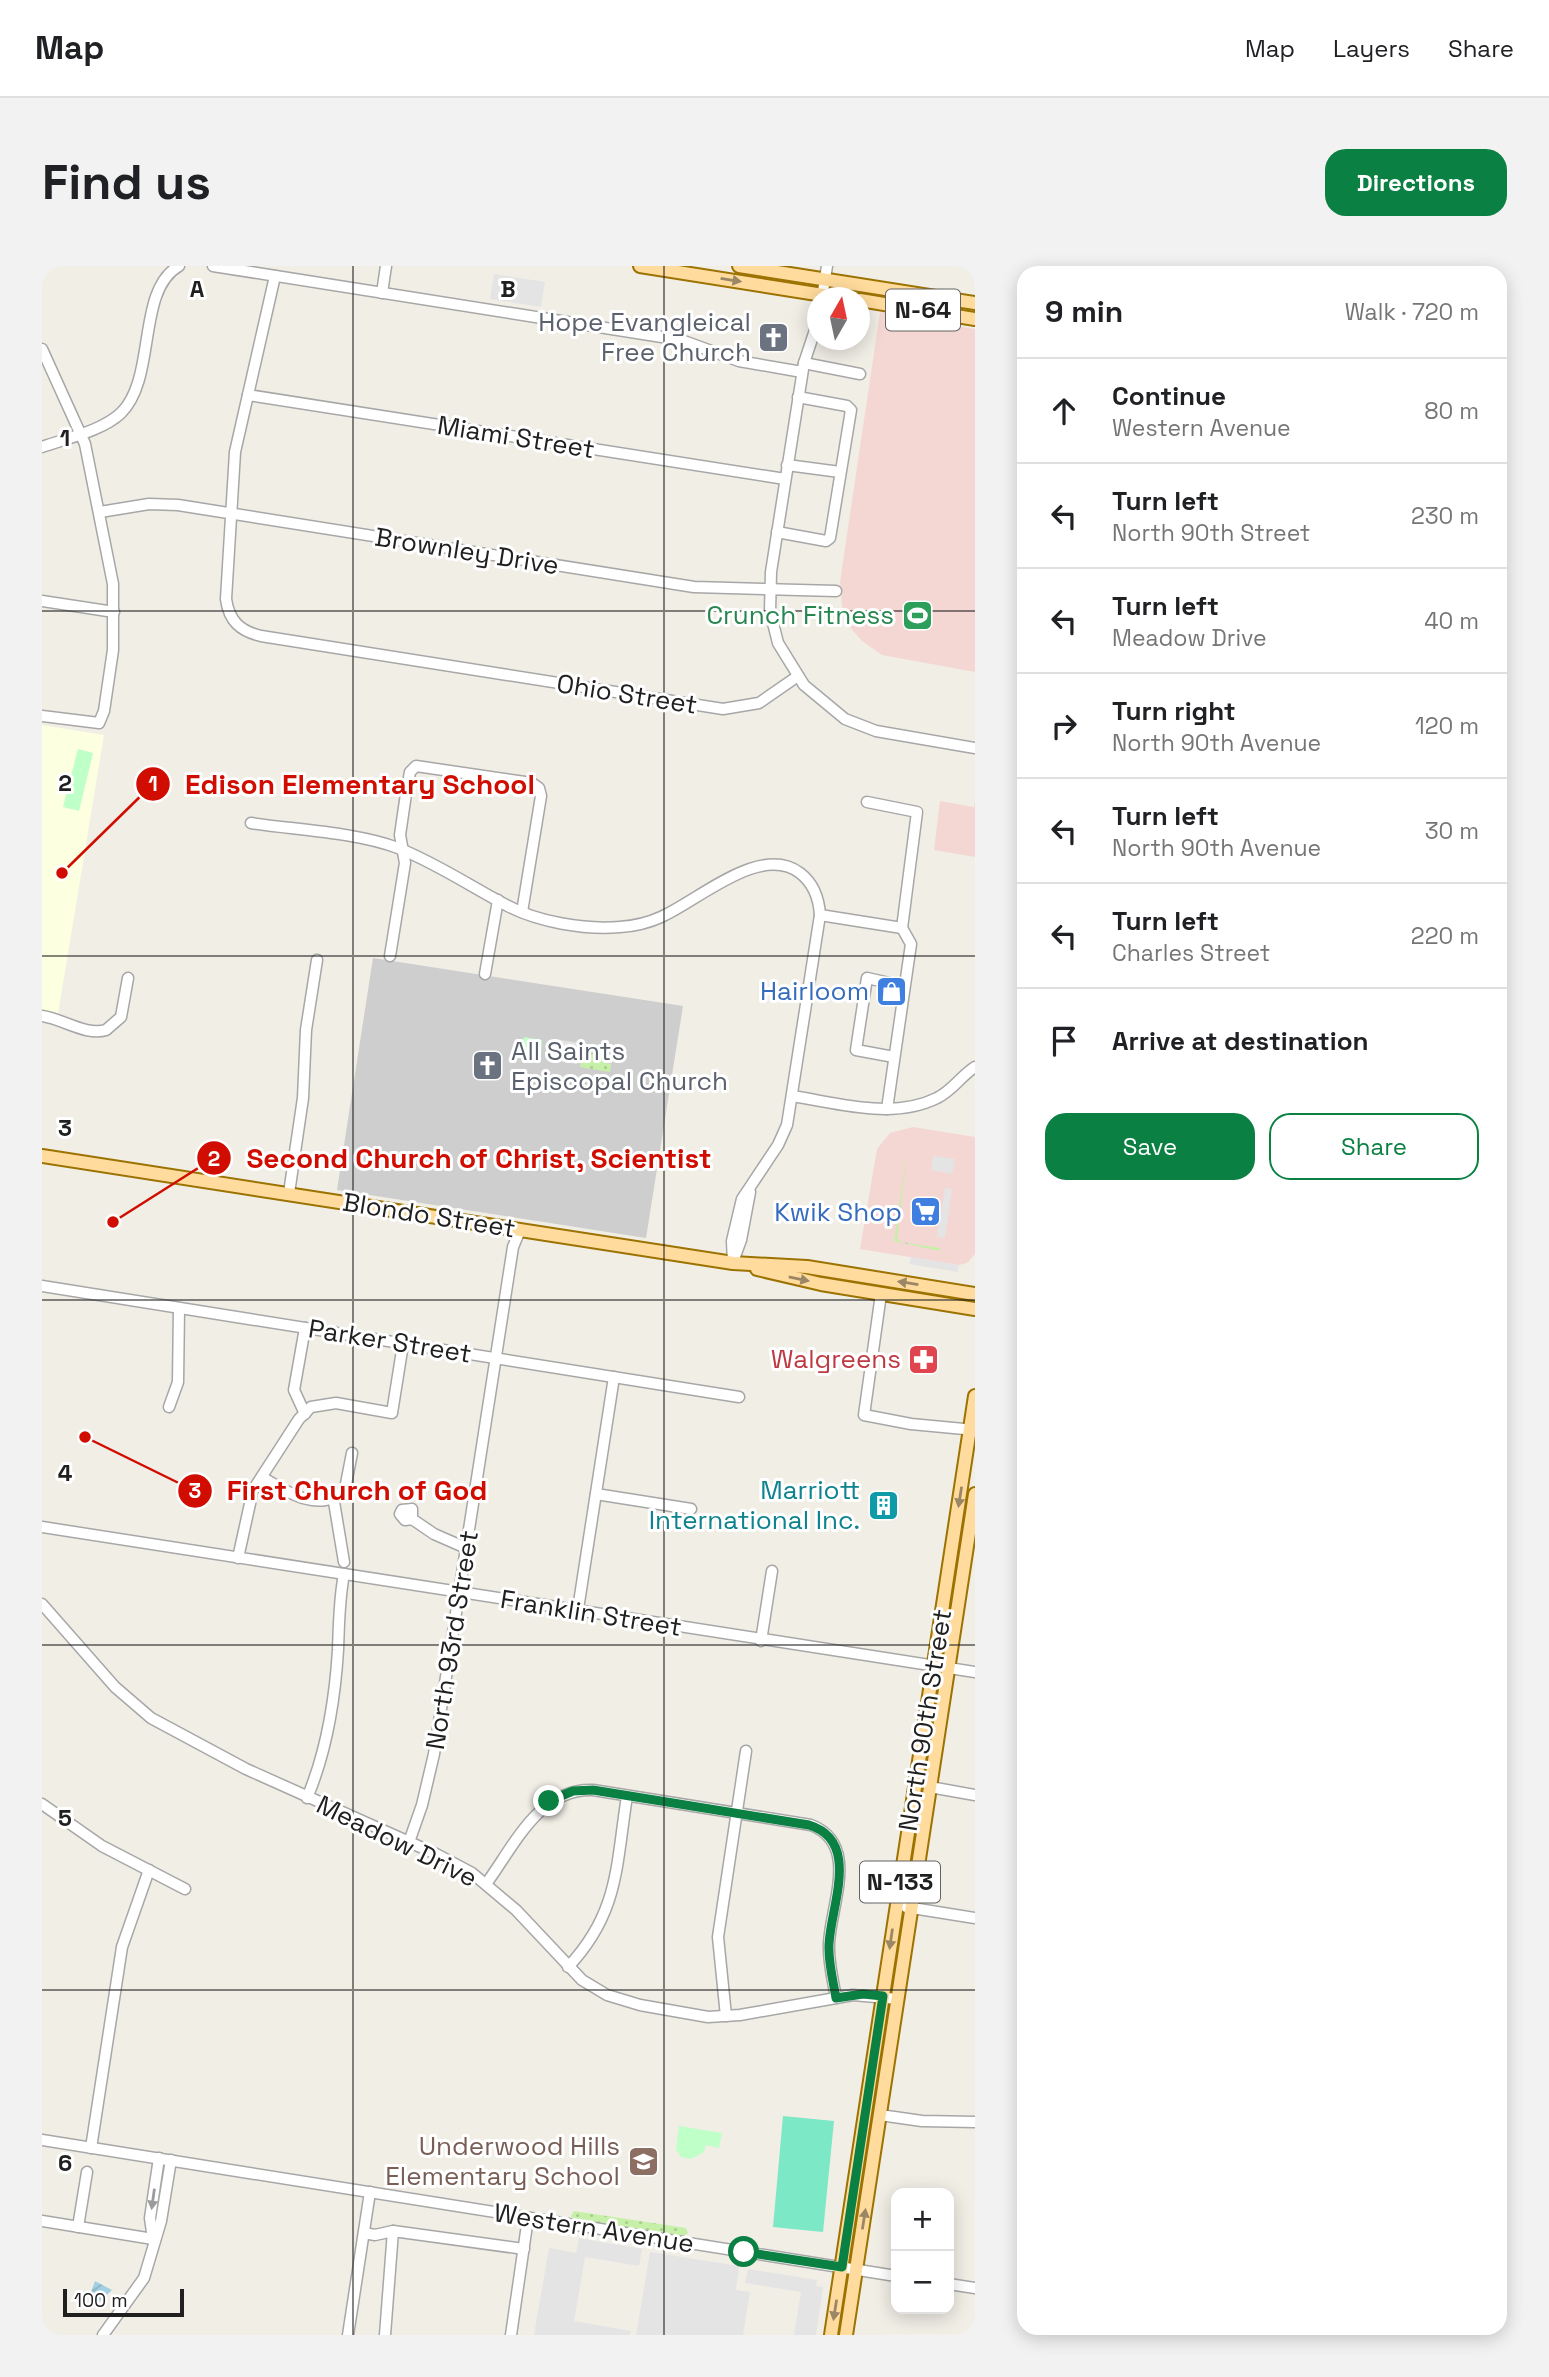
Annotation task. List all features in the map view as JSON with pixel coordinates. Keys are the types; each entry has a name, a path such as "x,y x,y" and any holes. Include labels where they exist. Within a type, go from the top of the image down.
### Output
{"main road":[{"path":"640,266 807,294"},
{"name":"N-64","path":"738,266 975,303"},
{"name":"N-64","path":"870,302 975,319"},
{"name":"Blondo Street","path":"42,1156 733,1263 821,1284 975,1309"},
{"name":"Blondo Street","path":"733,1263 807,1267 975,1294"},
{"name":"North 90th Street","path":"831,2335 975,1396"},
{"name":"North 90th Street","path":"846,2335 948,1668 971,1547 975,1494"}],"street":[{"path":"42,447 110,421 127,405 137,384 158,291 169,272 179,266"},
{"path":"213,266 681,340 739,361 860,374"},
{"path":"382,293 386,266"},
{"path":"823,287 827,266"},
{"path":"231,513 235,452 275,276"},
{"path":"42,349 51,375 81,432 100,512 113,584 114,612 113,650 104,711 96,724 42,716"},
{"path":"808,350 798,397 769,590 770,611 778,643 798,676 827,707 865,728 975,748"},
{"name":"Miami Street","path":"248,394 785,479"},
{"path":"777,532 826,541 830,538 850,410 847,406 798,397"},
{"path":"788,465 840,472"},
{"name":"Brownley Drive","path":"100,512 158,503 694,587 836,591"},
{"name":"Ohio Street","path":"231,513 227,608 238,626 252,634 723,709 759,703 798,676"},
{"path":"42,601 114,612"},
{"path":"390,956 405,863 400,835 410,772 416,766 531,783 539,788 541,796 522,912"},
{"path":"867,802 917,813 902,928 911,944 887,1109"},
{"path":"251,823 369,841 403,850 522,912 603,928 638,925 663,916 745,871 769,864 785,866 805,877 815,891 820,912 792,1096 784,1134 751,1185 741,1240 733,1263"},
{"path":"485,974 498,901"},
{"path":"820,912 902,928"},
{"path":"289,1193 303,1098 306,1030 317,960"},
{"path":"42,1016 68,1021 86,1030 106,1030 121,1017 128,978"},
{"path":"894,1057 856,1050 867,978 903,986"},
{"path":"792,1096 887,1109 935,1099 975,1067"},
{"name":"North 93rd Street","path":"409,1842 430,1777 513,1247 520,1230"},
{"name":"Parker Street","path":"42,1286 739,1397"},
{"path":"881,1294 864,1415 911,1424 972,1429"},
{"path":"169,1408 178,1382 178,1308"},
{"path":"305,1328 294,1390 305,1414"},
{"path":"238,1558 249,1502 262,1476 305,1414 312,1407 325,1403 392,1413 403,1344"},
{"path":"578,1609 614,1377"},
{"path":"262,1476 300,1498 333,1496 345,1489 352,1453"},
{"path":"596,1494 691,1510"},
{"path":"333,1496 344,1562"},
{"path":"412,1518 434,1534 466,1548"},
{"name":"Franklin Street","path":"42,1527 460,1594 578,1609 761,1641 975,1672"},
{"path":"761,1641 772,1571"},
{"path":"307,1798 325,1739 336,1667 338,1608 344,1574"},
{"name":"Meadow Drive","path":"42,1604 115,1687 151,1718 307,1798 453,1863 486,1884 516,1910 568,1967 592,1987 625,2001 704,2017 726,2016 863,1994 898,1999"},
{"path":"726,2016 718,1937 746,1751"},
{"path":"930,1787 975,1795"},
{"path":"486,1884 549,1801 566,1792 581,1790 627,1796 809,1825 826,1833 839,1855 829,1947 836,1998"},
{"path":"568,1967 592,1941 606,1913 627,1796"},
{"path":"42,1804 70,1826 185,1889"},
{"path":"91,2148 122,1947 149,1870"},
{"path":"896,1905 975,1918"},
{"path":"880,2115 922,2121 975,2122"},
{"name":"Western Avenue","path":"42,2140 891,2275"},
{"path":"153,2239 150,2218 159,2158"},
{"path":"103,2335 139,2288 148,2268 153,2239 161,2221 170,2160"},
{"path":"78,2227 87,2172"},
{"path":"348,2335 370,2192"},
{"path":"511,2335 528,2218"},
{"path":"42,2221 153,2239"},
{"path":"364,2233 376,2235 393,2231 524,2249"},
{"path":"385,2335 393,2231"},
{"path":"954,2285 975,2288"}],"shaded area":[{"path":"494,274 545,282 541,307 490,299"},
{"path":"880,312 975,329 975,672 882,655 862,641 849,626 842,606 840,582"},
{"path":"42,725 104,735 58,1014 42,1011"},
{"path":"975,800 975,857 934,850 940,801 974,807"},
{"path":"373,958 683,1006 646,1238 337,1190"},
{"path":"554,1039 580,1043 577,1064 551,1060"},
{"path":"913,1127 975,1137 975,1254 967,1263 959,1265 860,1249 877,1149 890,1133"},
{"path":"933,1156 955,1159 952,1174 931,1170"},
{"path":"945,1188 952,1189 945,1238 937,1237"},
{"path":"911,1257 959,1265 958,1272 909,1264"},
{"path":"579,2238 642,2249 639,2266 585,2257 574,2321 631,2331 630,2335 534,2335 549,2248 576,2253"},
{"path":"650,2252 739,2266 736,2290 750,2292 743,2335 636,2335"},
{"path":"748,2269 817,2280 816,2286 823,2287 816,2335 794,2335 801,2292 745,2283"}],"green space":[{"path":"78,749 93,753 79,811 63,807"},
{"path":"524,1037 542,1040 541,1055 520,1051"},
{"path":"584,1043 608,1049 606,1063 611,1064 610,1072 580,1067"},
{"path":"907,1153 897,1238 901,1242 940,1248 940,1251 894,1241"},
{"path":"783,2116 834,2121 823,2232 773,2227"},
{"path":"679,2126 722,2133 719,2148 706,2145 704,2152 691,2159 681,2157 676,2149"},
{"path":"574,2211 686,2228 688,2233 684,2236 576,2220 571,2216"}],"water":[{"path":"95,2281 112,2290 98,2303 89,2298"}],"place":[{"name":"Hope Evangleical Free Church","path":"774,337"},
{"name":"Crunch Fitness","path":"917,615"},
{"name":"Edison Elementary School","path":"62,873"},
{"name":"Hairloom","path":"892,991"},
{"name":"All Saints Episcopal Church","path":"488,1066"},
{"name":"Kwik Shop","path":"925,1212"},
{"name":"Second Church of Christ, Scientist","path":"113,1222"},
{"name":"Walgreens","path":"924,1359"},
{"name":"First Church of God","path":"85,1437"},
{"name":"Marriott International Inc.","path":"883,1505"},
{"name":"Underwood Hills Elementary School","path":"643,2161"}],"route":[{"path":"549,1801 573,1791 593,1790 809,1825 826,1833 837,1848 840,1863 829,1947 836,1998 863,1994 883,1996 842,2267 744,2252"}]}
